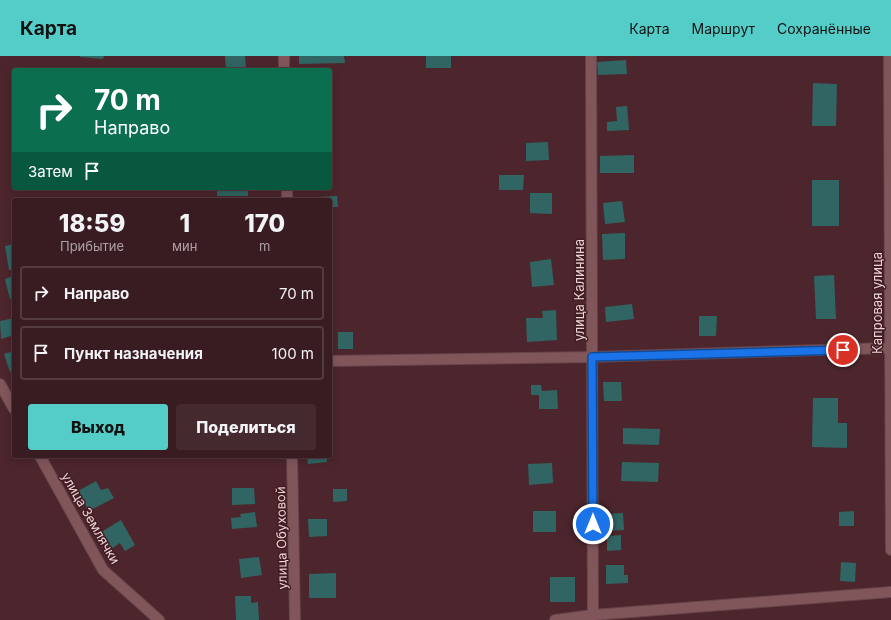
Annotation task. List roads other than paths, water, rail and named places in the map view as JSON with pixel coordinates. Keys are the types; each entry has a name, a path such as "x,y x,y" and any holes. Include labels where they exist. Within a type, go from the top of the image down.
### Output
{"street":[{"path":"284,56 284,68"},
{"name":"улица Калинина","path":"591,56 592,618"},
{"name":"Капровая улица","path":"889,56 891,550"},
{"path":"332,361 592,357 890,348"},
{"path":"0,384 12,405"},
{"name":"улица Землячки","path":"41,458 103,570 159,620"},
{"name":"улица Обуховой","path":"292,458 295,620"},
{"path":"555,620 891,592"}]}
